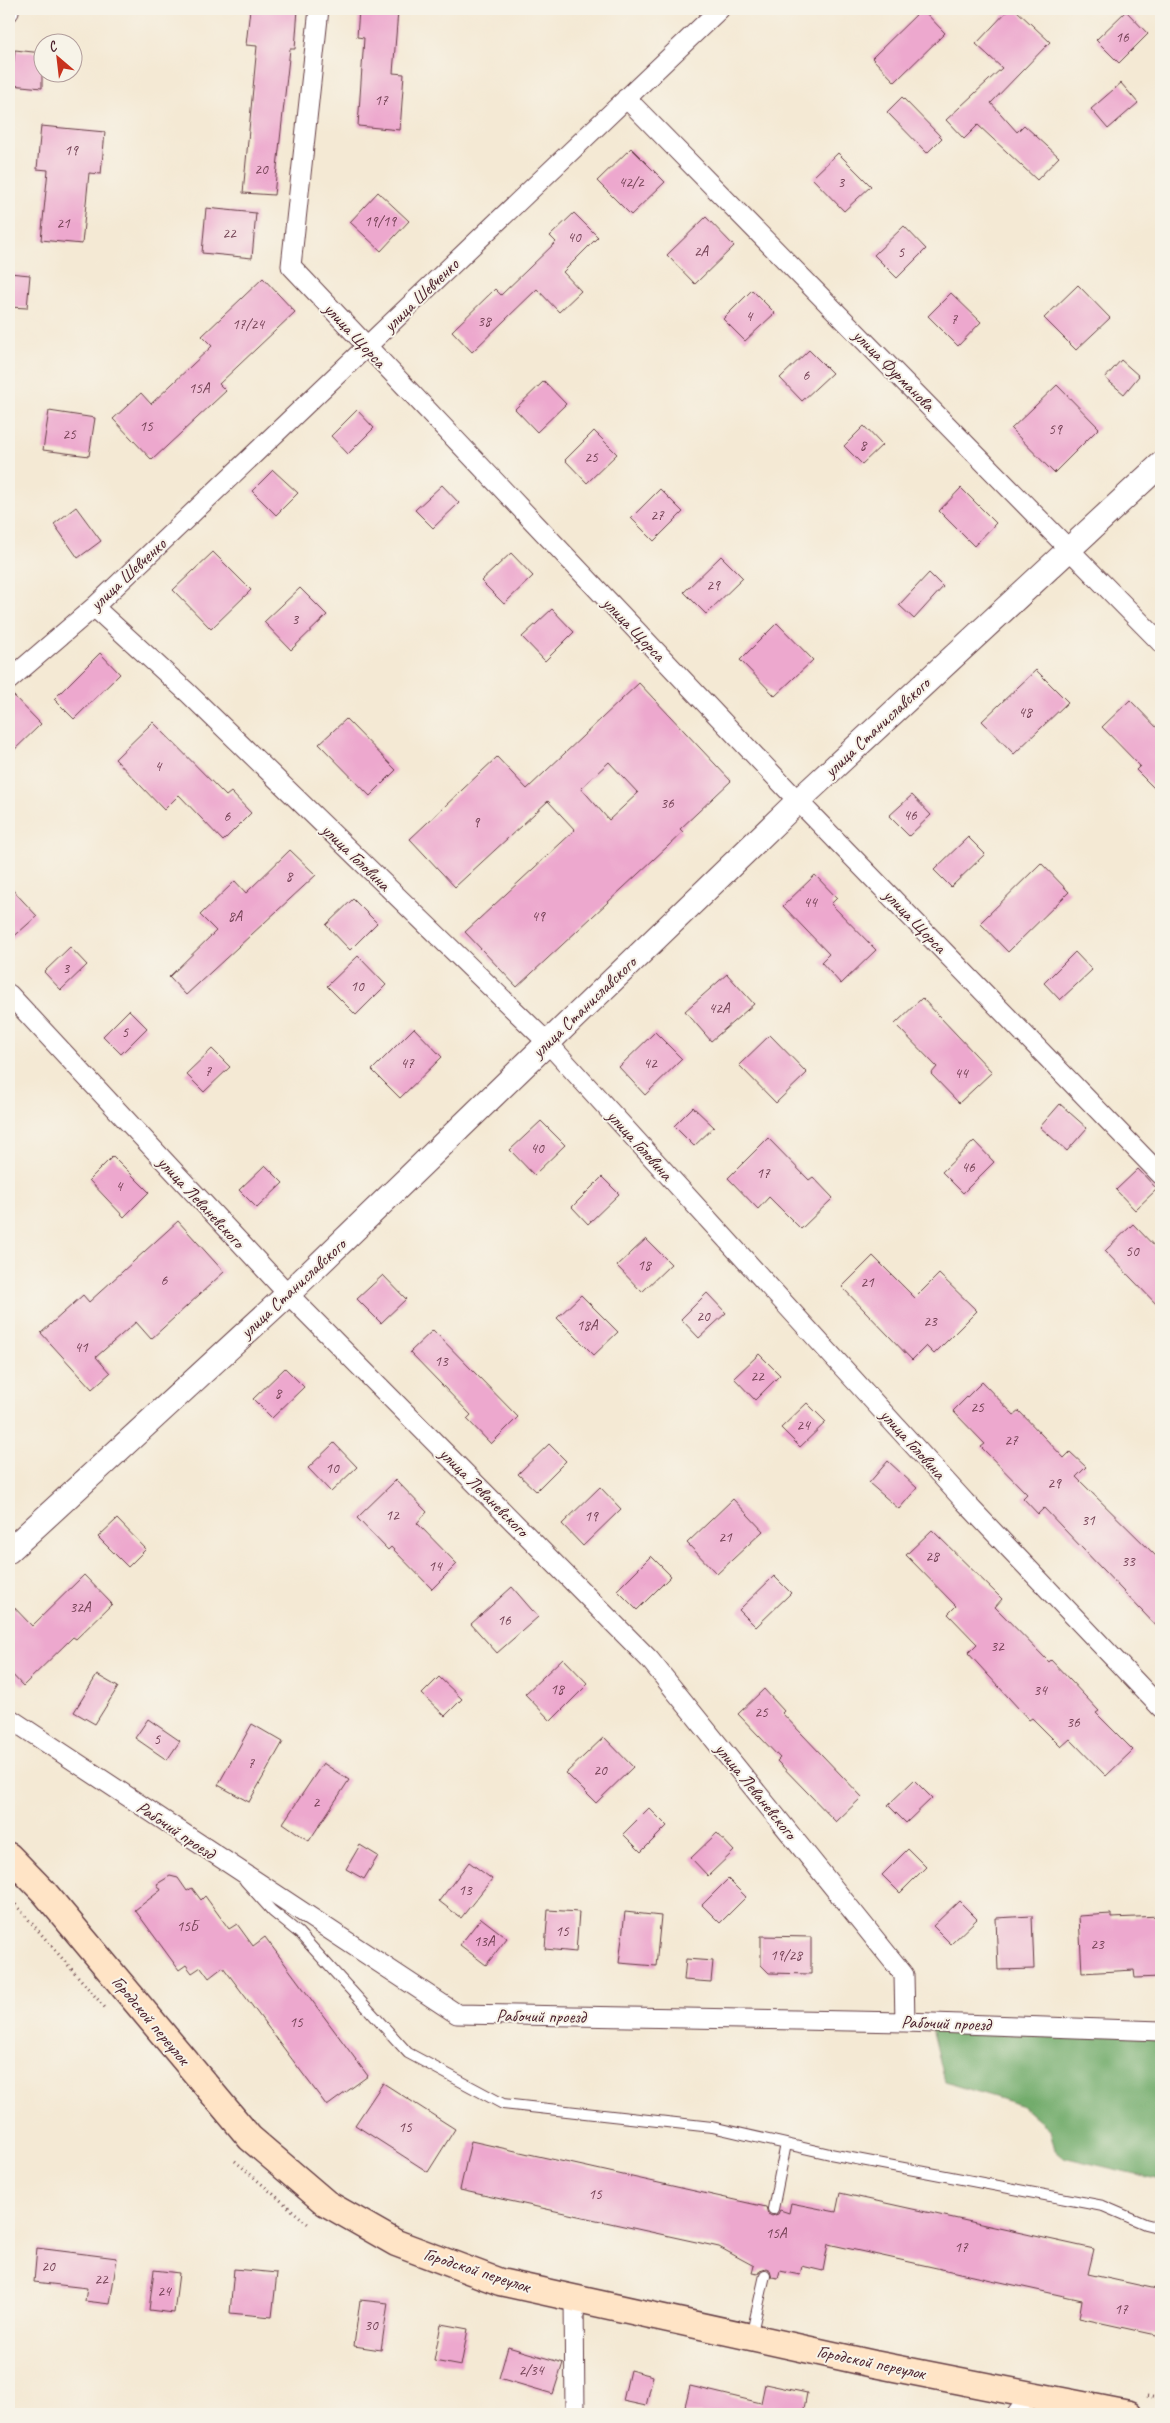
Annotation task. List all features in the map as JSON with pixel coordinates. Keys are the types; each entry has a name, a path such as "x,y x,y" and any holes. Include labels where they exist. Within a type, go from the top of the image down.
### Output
{"main road":[{"name":"Городской переулок","path":"9,1856 44,1892 250,2138 326,2203 396,2243 500,2282 874,2364 1024,2404 1129,2414"}],"street":[{"name":"улица Щорса","path":"319,9 291,266 798,801 1161,1175"},
{"name":"улица Шевченко","path":"9,680 94,606 367,348 720,9"},
{"name":"улица Фурманова","path":"626,98 1161,644"},
{"name":"улица Станиславского","path":"9,1551 288,1294 798,801 1161,464"},
{"name":"улица Головина","path":"94,606 188,693 547,1042 959,1495 1161,1708"},
{"name":"улица Леваневского","path":"9,994 288,1294 650,1660 904,1975 905,2022"},
{"name":"Рабочий проезд","path":"9,1718 457,2014 905,2022 1161,2031"},
{"path":"574,2298 575,2414"}],"lane":[{"path":"235,1869 272,1911 299,1933 408,2053 503,2104 712,2127 786,2144 1103,2206 1145,2224 1161,2228"},
{"path":"773,2209 786,2144"},
{"path":"751,2336 765,2275"}],"path":[{"path":"9,1897 108,2011"},
{"path":"233,2159 307,2223 315,2227"}],"green space":[{"path":"931,2024 1161,2032 1161,2180 1063,2157 1055,2150 1050,2130 1021,2105 945,2082"}],"building":[{"path":"250,9 298,9 295,49 290,49 274,195 243,193 257,46 246,45"},
{"path":"359,9 398,11 393,73 404,74 400,130 358,126 364,38 357,37"},
{"path":"922,9 945,33 895,82 872,58"},
{"path":"1009,9 1015,9 1050,42 991,103 1017,132 1024,125 1059,157 1037,180 978,125 964,139 946,120 1002,68 976,44"},
{"path":"1126,11 1148,34 1119,63 1096,40"},
{"path":"15,50 32,52 32,82 42,82 42,88 11,85"},
{"path":"1121,83 1138,103 1108,129 1091,109"},
{"path":"902,97 942,138 927,153 887,112"},
{"path":"41,126 105,132 101,174 89,173 82,244 41,240 48,170 37,169"},
{"path":"631,148 665,182 631,215 597,181"},
{"path":"838,153 871,186 844,211 812,178"},
{"path":"378,192 409,221 381,251 350,222"},
{"path":"206,208 256,213 252,258 202,253"},
{"path":"574,213 598,237 563,272 581,291 559,312 537,289 472,352 452,331 495,289 501,295 556,242 550,236"},
{"path":"706,217 734,246 695,284 667,255"},
{"path":"904,226 926,249 897,278 874,255"},
{"path":"9,273 30,275 27,308 9,307"},
{"path":"263,278 295,312 219,384 226,391 152,460 113,419 141,393 151,404 212,346 202,336"},
{"path":"1078,285 1110,318 1076,350 1044,318"},
{"path":"752,290 775,313 745,341 723,319"},
{"path":"951,293 981,322 958,346 928,316"},
{"path":"809,350 832,373 802,401 780,378"},
{"path":"1121,360 1139,376 1124,394 1105,378"},
{"path":"544,381 566,404 537,432 515,409"},
{"path":"1057,385 1099,428 1054,473 1011,429"},
{"path":"357,410 374,428 348,454 331,436"},
{"path":"49,411 95,418 89,456 43,450"},
{"path":"864,426 882,445 862,464 844,446"},
{"path":"594,431 617,454 587,483 565,460"},
{"path":"273,470 298,493 276,515 252,491"},
{"path":"442,485 459,503 433,528 415,510"},
{"path":"961,488 996,523 974,546 939,511"},
{"path":"660,489 683,512 654,541 631,518"},
{"path":"76,507 101,541 78,558 54,524"},
{"path":"213,552 251,590 211,629 173,590"},
{"path":"511,553 533,576 504,604 481,581"},
{"path":"721,556 743,578 706,614 684,592"},
{"path":"929,573 943,587 914,619 899,605"},
{"path":"300,588 327,615 291,650 264,622"},
{"path":"552,609 574,632 545,661 522,637"},
{"path":"777,623 813,660 775,696 740,660"},
{"path":"100,653 120,674 74,719 54,699"},
{"path":"1036,670 1068,702 1014,754 982,721"},
{"path":"639,683 731,781 680,829 683,832 517,987 465,932 575,830 548,801 455,887 410,839 497,757 527,789","holes":["609,762 638,793 609,820 581,788"]},
{"path":"9,691 41,724 9,755"},
{"path":"1130,700 1161,732 1161,795 1136,770 1140,766 1102,727"},
{"path":"346,719 396,770 370,796 319,744"},
{"path":"153,722 226,796 231,792 251,813 223,841 179,795 164,810 115,759"},
{"path":"912,795 931,815 909,836 889,816"},
{"path":"968,837 985,854 951,887 934,870"},
{"path":"290,850 316,875 186,995 169,977 216,931 200,915 235,881 246,893"},
{"path":"1041,863 1069,892 1008,952 980,923"},
{"path":"815,875 837,898 831,904 876,950 841,984 821,962 829,954 783,906"},
{"path":"9,886 37,916 9,941"},
{"path":"353,899 377,923 350,950 326,925"},
{"path":"70,947 87,965 61,990 44,972"},
{"path":"1075,952 1092,970 1060,1000 1044,983"},
{"path":"358,956 386,985 356,1015 327,986"},
{"path":"727,974 754,1004 711,1041 685,1011"},
{"path":"922,998 992,1072 959,1103 931,1074 937,1067 895,1024"},
{"path":"129,1010 147,1028 121,1054 103,1036"},
{"path":"414,1028 442,1057 400,1098 372,1070"},
{"path":"655,1032 682,1059 645,1095 619,1067"},
{"path":"770,1035 807,1073 776,1103 739,1065"},
{"path":"212,1049 230,1067 204,1092 186,1074"},
{"path":"1060,1104 1087,1128 1067,1151 1040,1127"},
{"path":"693,1107 714,1127 694,1146 674,1126"},
{"path":"541,1121 565,1145 534,1175 510,1150"},
{"path":"768,1138 809,1180 813,1177 833,1198 801,1229 769,1197 758,1209 728,1178"},
{"path":"974,1141 994,1162 963,1193 942,1172"},
{"path":"113,1156 149,1192 124,1217 89,1180"},
{"path":"265,1165 283,1183 257,1208 239,1190"},
{"path":"1138,1169 1157,1189 1135,1210 1116,1190"},
{"path":"602,1177 619,1194 588,1224 572,1207"},
{"path":"178,1221 224,1272 151,1339 136,1322 96,1357 110,1373 92,1389 41,1333 83,1295 89,1302"},
{"path":"1133,1224 1161,1253 1161,1309 1105,1251"},
{"path":"646,1239 671,1264 642,1292 617,1266"},
{"path":"873,1256 915,1298 939,1274 977,1311 934,1354 926,1346 912,1360 842,1287"},
{"path":"383,1275 406,1299 381,1323 357,1299"},
{"path":"707,1293 726,1313 699,1338 681,1319"},
{"path":"581,1295 618,1332 594,1355 557,1318"},
{"path":"433,1330 518,1417 491,1444 467,1419 471,1415 410,1352"},
{"path":"759,1354 780,1375 755,1400 734,1378"},
{"path":"285,1368 304,1387 272,1418 253,1399"},
{"path":"982,1382 1014,1415 1019,1411 1064,1458 1070,1452 1086,1467 1076,1477 1161,1561 1161,1631 1044,1508 1038,1514 1023,1498 1027,1494 981,1447 985,1444 953,1411"},
{"path":"807,1403 826,1422 800,1447 781,1428"},
{"path":"334,1443 357,1467 331,1492 308,1468"},
{"path":"549,1444 566,1461 536,1491 518,1474"},
{"path":"888,1461 917,1488 899,1509 869,1483"},
{"path":"396,1480 427,1512 417,1523 457,1564 432,1589 391,1547 388,1550 357,1518"},
{"path":"600,1487 621,1509 583,1546 562,1524"},
{"path":"733,1499 763,1531 717,1574 687,1543"},
{"path":"117,1519 146,1549 128,1567 98,1537"},
{"path":"932,1530 1002,1599 995,1607 1049,1662 1051,1660 1099,1711 1096,1713 1133,1750 1106,1776 1070,1739 1061,1747 1032,1718 1029,1720 968,1653 977,1644 948,1614 956,1606 906,1555"},
{"path":"651,1556 671,1576 637,1610 617,1590"},
{"path":"84,1575 112,1604 76,1639 73,1637 23,1686 9,1671 9,1602 32,1626"},
{"path":"774,1576 791,1593 756,1627 739,1610"},
{"path":"512,1587 538,1617 497,1653 471,1624"},
{"path":"563,1658 588,1684 551,1721 525,1694"},
{"path":"97,1675 118,1687 95,1724 74,1712"},
{"path":"439,1677 462,1699 445,1716 422,1694"},
{"path":"764,1689 784,1711 782,1713 862,1797 836,1822 777,1761 780,1758 738,1714"},
{"path":"148,1719 180,1741 167,1760 135,1738"},
{"path":"252,1724 283,1742 249,1802 218,1785"},
{"path":"604,1737 633,1767 596,1803 566,1773"},
{"path":"323,1763 349,1780 309,1841 283,1823"},
{"path":"914,1780 932,1798 906,1823 888,1805"},
{"path":"649,1808 667,1826 641,1852 623,1834"},
{"path":"717,1833 734,1851 708,1876 691,1858"},
{"path":"360,1845 378,1856 364,1879 346,1869"},
{"path":"908,1849 926,1867 900,1893 882,1875"},
{"path":"469,1862 492,1879 461,1918 439,1901"},
{"path":"170,1876 178,1878 187,1891 192,1888 201,1900 205,1896 229,1929 237,1924 253,1946 265,1937 368,2076 327,2106 223,1967 209,1978 201,1967 192,1973 186,1965 179,1970 135,1910 161,1890 157,1884"},
{"path":"728,1879 746,1897 720,1923 702,1905"},
{"path":"959,1901 977,1919 951,1944 933,1926"},
{"path":"548,1910 579,1912 576,1952 545,1949"},
{"path":"625,1912 661,1916 656,1966 619,1963"},
{"path":"1111,1914 1111,1918 1161,1916 1161,1977 1135,1978 1134,1970 1082,1973 1079,1916"},
{"path":"1032,1916 1034,1969 998,1970 996,1918"},
{"path":"481,1918 507,1938 486,1965 460,1945"},
{"path":"761,1936 811,1937 811,1974 769,1973 761,1965"},
{"path":"686,1959 713,1961 711,1982 684,1980"},
{"path":"383,2083 455,2129 428,2172 355,2125"},
{"path":"471,2141 766,2207 768,2214 772,2216 778,2214 780,2210 789,2213 791,2203 836,2212 840,2193 1094,2249 1088,2274 1161,2290 1161,2336 1079,2318 1082,2300 828,2244 823,2271 802,2266 800,2275 780,2271 778,2278 772,2277 770,2270 766,2268 760,2270 758,2274 752,2273 754,2266 719,2247 460,2190"},
{"path":"37,2248 117,2258 110,2304 85,2301 87,2288 34,2282"},
{"path":"234,2269 277,2273 272,2317 230,2313"},
{"path":"154,2270 179,2273 174,2313 149,2310"},
{"path":"360,2300 388,2303 381,2350 354,2346"},
{"path":"441,2324 468,2329 461,2366 434,2361"},
{"path":"508,2347 563,2363 553,2394 499,2378"},
{"path":"630,2370 653,2376 646,2406 623,2401"},
{"path":"765,2384 807,2393 803,2414 683,2414 690,2386 761,2403"}]}
